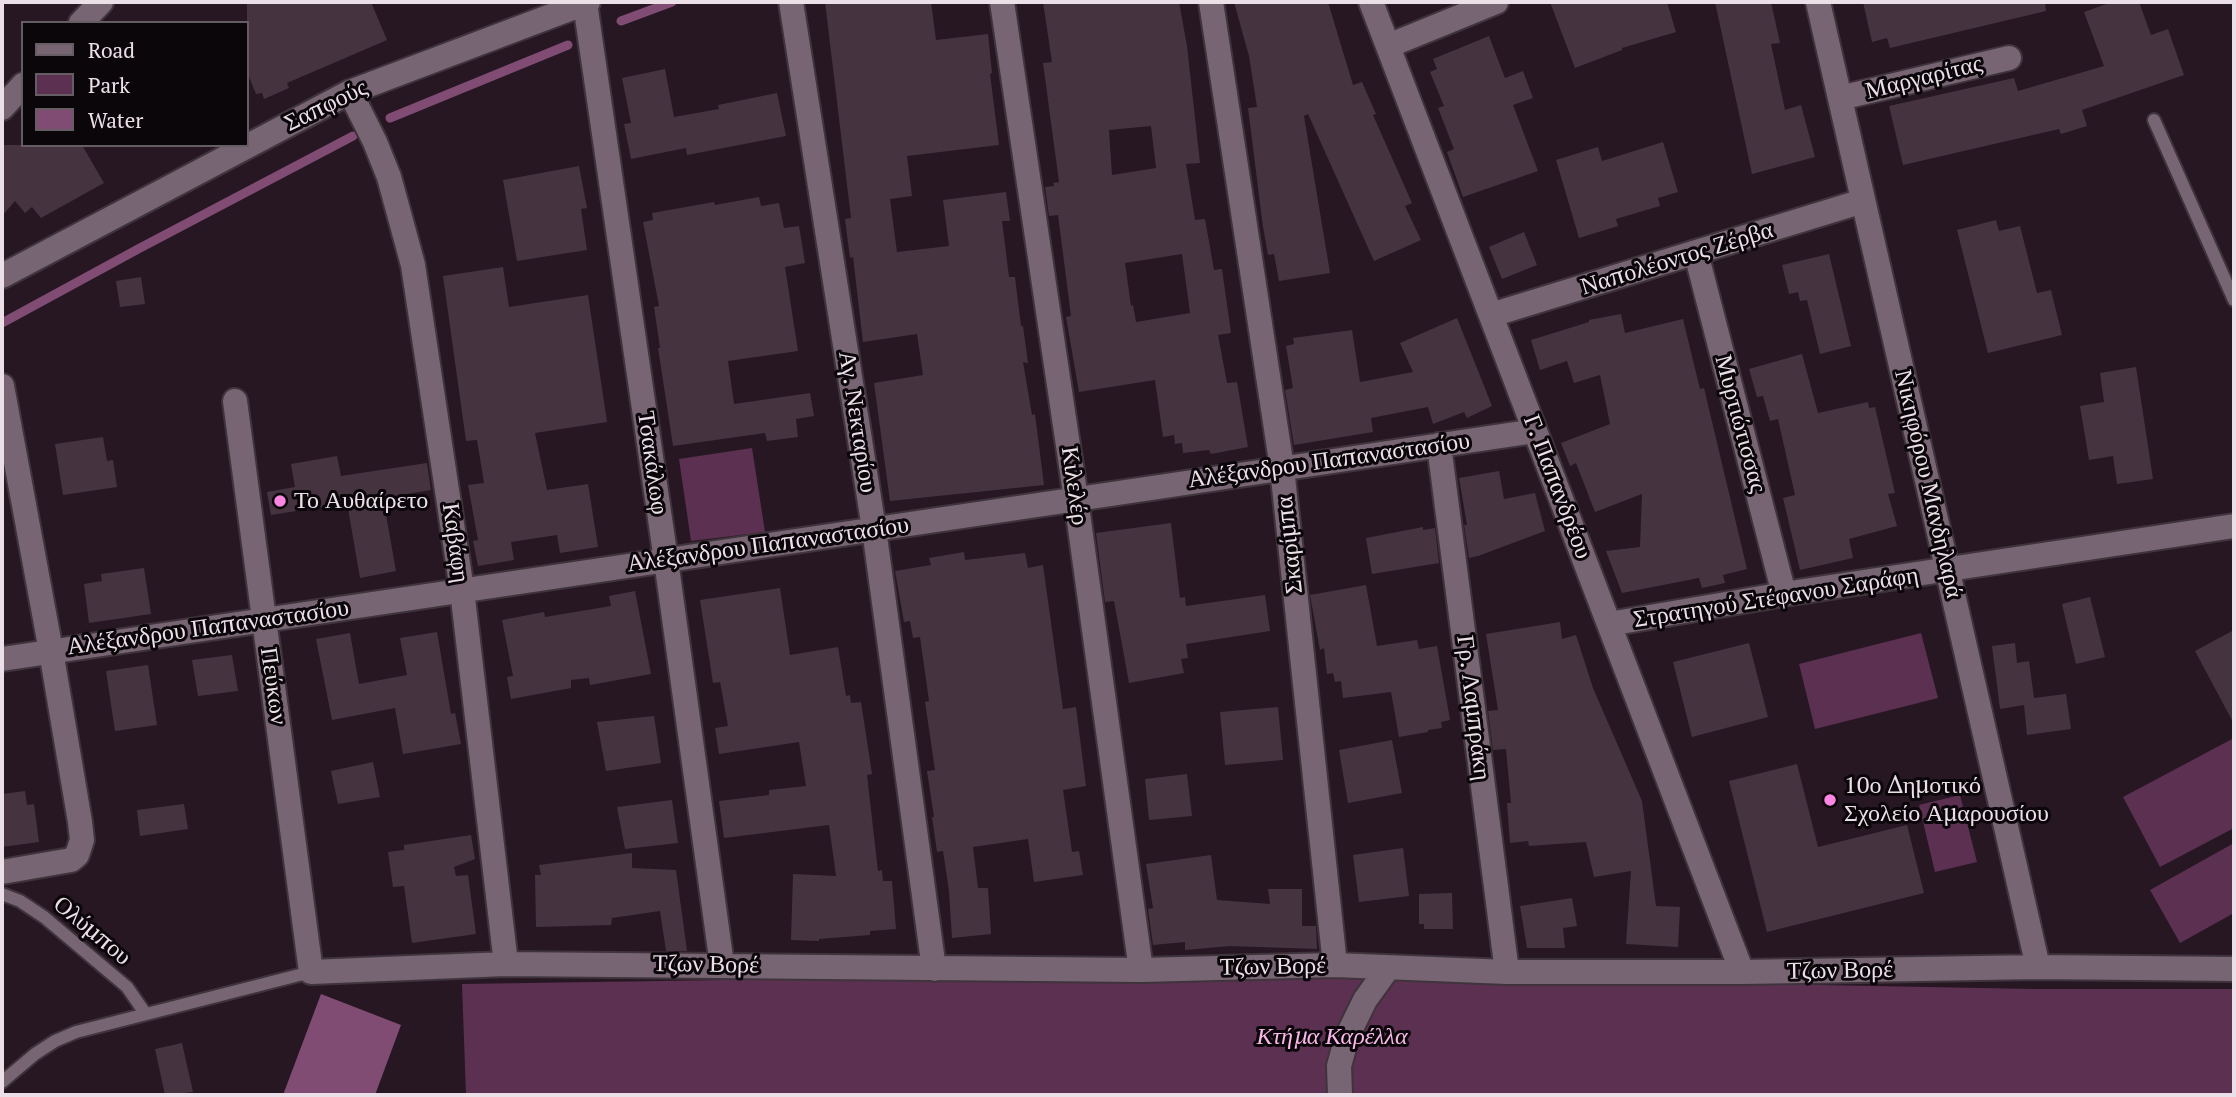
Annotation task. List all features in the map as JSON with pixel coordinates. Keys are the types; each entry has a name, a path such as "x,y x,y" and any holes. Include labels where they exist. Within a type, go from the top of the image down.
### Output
{"street":[{"path":"83,21 101,2"},
{"name":"Σαπφούς","path":"248,146 350,92 587,2"},
{"name":"Τσακάλωφ","path":"587,2 722,965"},
{"name":"Αγ. Νεκταρίου","path":"791,2 874,529 934,969"},
{"name":"Κιλελέρ","path":"1002,2 1076,499 1141,970"},
{"name":"Σκαρίμπα","path":"1212,2 1282,468 1335,965"},
{"name":"Γ. Παπανδρέου","path":"1371,2 1742,972"},
{"path":"1388,46 1496,2"},
{"name":"Νικηφόρου Μανδηλαρά","path":"1818,2 2038,967"},
{"name":"Μαργαρίτας","path":"1840,98 2008,58"},
{"path":"2,108 21,87"},
{"name":"Καβάφη","path":"350,92 390,177 413,265 462,590 506,964"},
{"name":"Σαπφούς","path":"2,276 246,147"},
{"name":"Ναπολέοντος Ζέρβα","path":"1491,315 1863,201"},
{"name":"Μυρτιώτισσας","path":"1696,253 1784,594"},
{"path":"2,386 80,822 80,848 71,860 2,872"},
{"name":"Πεύκων","path":"235,401 311,972"},
{"name":"Αλέξανδρου Παπαναστασίου","path":"2,659 1535,430"},
{"name":"Γρ. Λαμπράκη","path":"1439,445 1507,972"},
{"name":"Στρατηγού Στέφανου Σαράφη","path":"1609,624 1784,594 2234,526"},
{"name":"Τζων Βορέ","path":"311,972 506,964 1141,970 1335,965 1507,972 1742,972 2038,967 2234,969"},
{"path":"1340,1095 1339,1066 1347,1037 1365,1000 1388,968"}],"lane":[{"path":"2154,120 2234,300"},
{"name":"Ολύμπου","path":"2,894 20,901 44,917 127,987 145,1013"},
{"path":"2,1082 35,1054 76,1032 311,972"}],"green space":[{"path":"752,448 765,532 691,541 679,459"},
{"path":"1921,633 1938,698 1815,729 1799,664"},
{"path":"2234,738 2234,828 2160,867 2123,797"},
{"path":"1960,795 1977,862 1935,872 1919,805"},
{"path":"2234,843 2234,913 2180,943 2150,890"},
{"name":"Κτήμα Καρέλλα","path":"1393,977 2034,989 2234,989 2234,1095 466,1095 462,984"}],"water":[{"path":"321,994 401,1025 375,1095 283,1095"}],"building":[{"path":"247,2 371,2 387,40 287,83 289,88 264,99 262,93 256,94 248,74"},
{"path":"825,2 931,2 936,40 988,34 999,145 907,156 912,196 890,199 897,252 949,246 943,200 1006,192 1010,221 1002,221 1009,277 1015,277 1028,363 1023,362 1032,415 1035,414 1044,485 890,501 874,383 923,375 917,334 863,342 853,257 850,258 845,219 851,218"},
{"path":"1043,2 1179,2 1187,46 1200,163 1186,164 1195,220 1205,219 1214,270 1222,269 1231,333 1218,335 1227,383 1237,382 1248,447 1211,454 1209,450 1183,453 1182,443 1175,444 1174,435 1163,437 1155,380 1079,392 1066,317 1071,316 1058,215 1049,216 1045,187 1059,182 1043,63 1052,62","holes":["1151,126 1156,168 1112,175 1109,130","1182,254 1190,313 1136,322 1125,263"]},
{"path":"1234,2 1328,2 1353,85 1362,82 1376,114 1373,115 1412,203 1405,206 1421,240 1374,261 1308,114 1304,116 1330,273 1279,281 1274,254 1268,255 1263,227 1248,108 1257,107 1249,56"},
{"path":"1550,2 1667,2 1676,32 1622,48 1575,68"},
{"path":"1715,2 1771,2 1780,43 1771,44 1785,110 1801,105 1815,157 1752,174"},
{"path":"1863,2 2045,2 2046,11 1890,48 1887,38 1872,42"},
{"path":"2112,2 2139,2 2151,35 2168,29 2184,75 2082,110 2087,126 2061,134 2059,129 1903,165 1889,106 2014,78 2018,91 2104,66 2084,12"},
{"path":"1489,36 1505,78 1523,71 1533,98 1513,105 1538,171 1463,197 1447,152 1454,149 1438,108 1444,106 1430,72 1437,69 1433,59"},
{"path":"665,69 674,117 719,109 718,105 777,93 786,136 687,155 686,148 631,159 624,124 631,123 622,78"},
{"path":"1663,142 1678,192 1658,198 1660,206 1616,219 1618,226 1579,238 1556,160 1598,147 1602,161"},
{"path":"2,145 83,147 104,183 41,218 32,207 25,213 15,201 2,216"},
{"path":"579,166 587,208 581,209 587,250 517,261 503,180"},
{"path":"759,197 761,206 779,203 784,228 799,226 805,263 785,267 798,351 728,361 734,404 810,393 814,416 796,419 798,437 767,441 765,433 673,446 658,348 654,307 659,306 643,222 653,220 652,213"},
{"path":"1996,220 1999,231 2020,226 2037,293 2051,290 2062,335 1988,353 1957,230"},
{"path":"1524,232 1537,265 1502,279 1489,247"},
{"path":"1829,254 1851,346 1820,354 1807,300 1800,301 1798,292 1789,294 1782,265"},
{"path":"503,267 509,307 588,295 607,422 535,433 547,490 588,484 598,547 560,553 557,535 511,542 514,560 478,566 473,541 478,540 468,485 484,483 477,440 466,441 443,276"},
{"path":"141,277 145,304 120,307 116,281"},
{"path":"1621,314 1625,333 1683,319 1700,389 1704,388 1747,569 1723,575 1725,583 1702,588 1699,578 1622,593 1606,551 1640,547 1642,494 1595,512 1576,463 1570,466 1561,443 1610,424 1600,375 1574,383 1567,361 1540,370 1531,340 1589,320"},
{"path":"1457,318 1492,406 1467,418 1464,412 1433,424 1428,407 1371,418 1373,432 1294,445 1285,390 1293,388 1286,346 1294,344 1293,338 1352,330 1360,382 1413,372 1400,343"},
{"path":"1802,354 1818,413 1868,402 1869,408 1875,407 1895,493 1888,494 1897,526 1849,539 1853,558 1800,570 1783,498 1795,495 1778,419 1770,421 1763,396 1757,397 1749,369"},
{"path":"2136,367 2153,479 2117,484 2113,456 2089,460 2080,406 2104,402 2100,373"},
{"path":"103,437 107,461 113,460 117,487 63,495 55,444"},
{"path":"337,456 341,476 427,463 431,490 383,498 396,571 360,578 347,503 271,515 267,492 295,487 291,464"},
{"path":"1499,471 1504,499 1535,493 1545,531 1469,558 1464,525 1467,525 1459,478"},
{"path":"1171,523 1180,598 1185,597 1186,606 1265,595 1270,631 1186,644 1188,658 1181,659 1184,673 1129,683 1114,601 1105,602 1096,533"},
{"path":"1423,527 1423,530 1435,528 1439,563 1372,574 1366,538"},
{"path":"964,552 965,560 1025,553 1028,568 1043,565 1063,709 1076,707 1086,786 1063,790 1072,852 1079,851 1083,875 1034,882 1028,839 973,847 978,888 988,888 991,934 952,938 949,891 943,851 937,852 927,771 935,770 925,702 929,701 920,637 913,638 910,621 904,622 895,571 931,565 929,558"},
{"path":"144,568 151,614 89,623 84,584 102,581 101,574"},
{"path":"1366,585 1377,646 1417,640 1419,649 1437,646 1450,720 1441,722 1442,728 1399,737 1391,692 1343,698 1341,681 1335,682 1333,673 1327,674 1324,648 1320,650 1310,595"},
{"path":"780,588 790,655 838,647 846,696 850,695 851,703 861,702 872,774 867,775 878,871 882,870 883,881 892,881 896,929 819,941 791,940 793,874 836,876 829,825 724,838 719,801 769,795 769,790 806,786 799,742 719,754 715,728 728,726 720,682 713,683 700,600"},
{"path":"635,591 651,674 590,685 589,678 571,680 571,688 511,699 507,677 513,676 502,620 544,612 545,617 611,606 609,596"},
{"path":"2090,597 2105,657 2076,664 2062,604"},
{"path":"1560,622 1562,639 1576,635 1593,688 1642,801 1656,906 1680,907 1678,947 1626,944 1631,871 1594,877 1586,842 1529,846 1528,841 1510,843 1507,803 1511,803 1506,749 1493,750 1488,711 1498,710 1486,634"},
{"path":"2234,630 2234,724 2195,651"},
{"path":"437,632 451,714 455,713 461,744 403,754 395,708 332,720 316,639 350,633 359,684 407,675 400,638"},
{"path":"1749,643 1768,717 1692,737 1673,662"},
{"path":"2015,643 2017,663 2029,661 2034,698 2066,694 2071,729 2027,735 2024,705 2000,709 1992,646"},
{"path":"232,655 238,691 198,696 192,660"},
{"path":"148,665 157,725 115,731 106,671"},
{"path":"1278,707 1283,760 1225,765 1220,712"},
{"path":"654,716 661,763 606,771 597,722"},
{"path":"1392,740 1402,793 1348,803 1339,750"},
{"path":"373,762 380,797 338,804 331,771"},
{"path":"1797,764 1818,847 1907,825 1924,893 1767,932 1729,781"},
{"path":"1187,774 1192,816 1149,820 1145,779"},
{"path":"25,791 27,805 34,804 39,842 2,847 2,794"},
{"path":"672,800 678,843 625,849 617,807"},
{"path":"184,804 188,829 140,836 137,810"},
{"path":"471,835 475,859 454,867 456,876 468,875 476,934 412,943 404,886 393,887 388,852 404,850 404,845"},
{"path":"1403,848 1409,896 1359,902 1353,855"},
{"path":"632,853 632,868 676,870 687,951 666,951 660,911 612,918 611,925 536,927 535,875 541,875 539,865"},
{"path":"1211,855 1217,900 1270,904 1268,889 1302,889 1302,926 1316,926 1317,949 1230,946 1185,950 1185,942 1153,945 1148,909 1153,908 1146,864"},
{"path":"1452,893 1453,929 1424,929 1424,924 1419,924 1419,894"},
{"path":"1572,898 1577,926 1563,928 1565,948 1527,948 1520,906"},
{"path":"182,1043 193,1092 165,1095 155,1049"}],"waterway":[{"path":"621,21 672,2"},
{"path":"390,118 568,45"},
{"path":"2,323 353,136"}],"place":[{"name":"Το Αυθαίρετο","path":"280,501"},
{"name":"10ο Δημοτικό Σχολείο Αμαρουσίου","path":"1830,800"}]}
